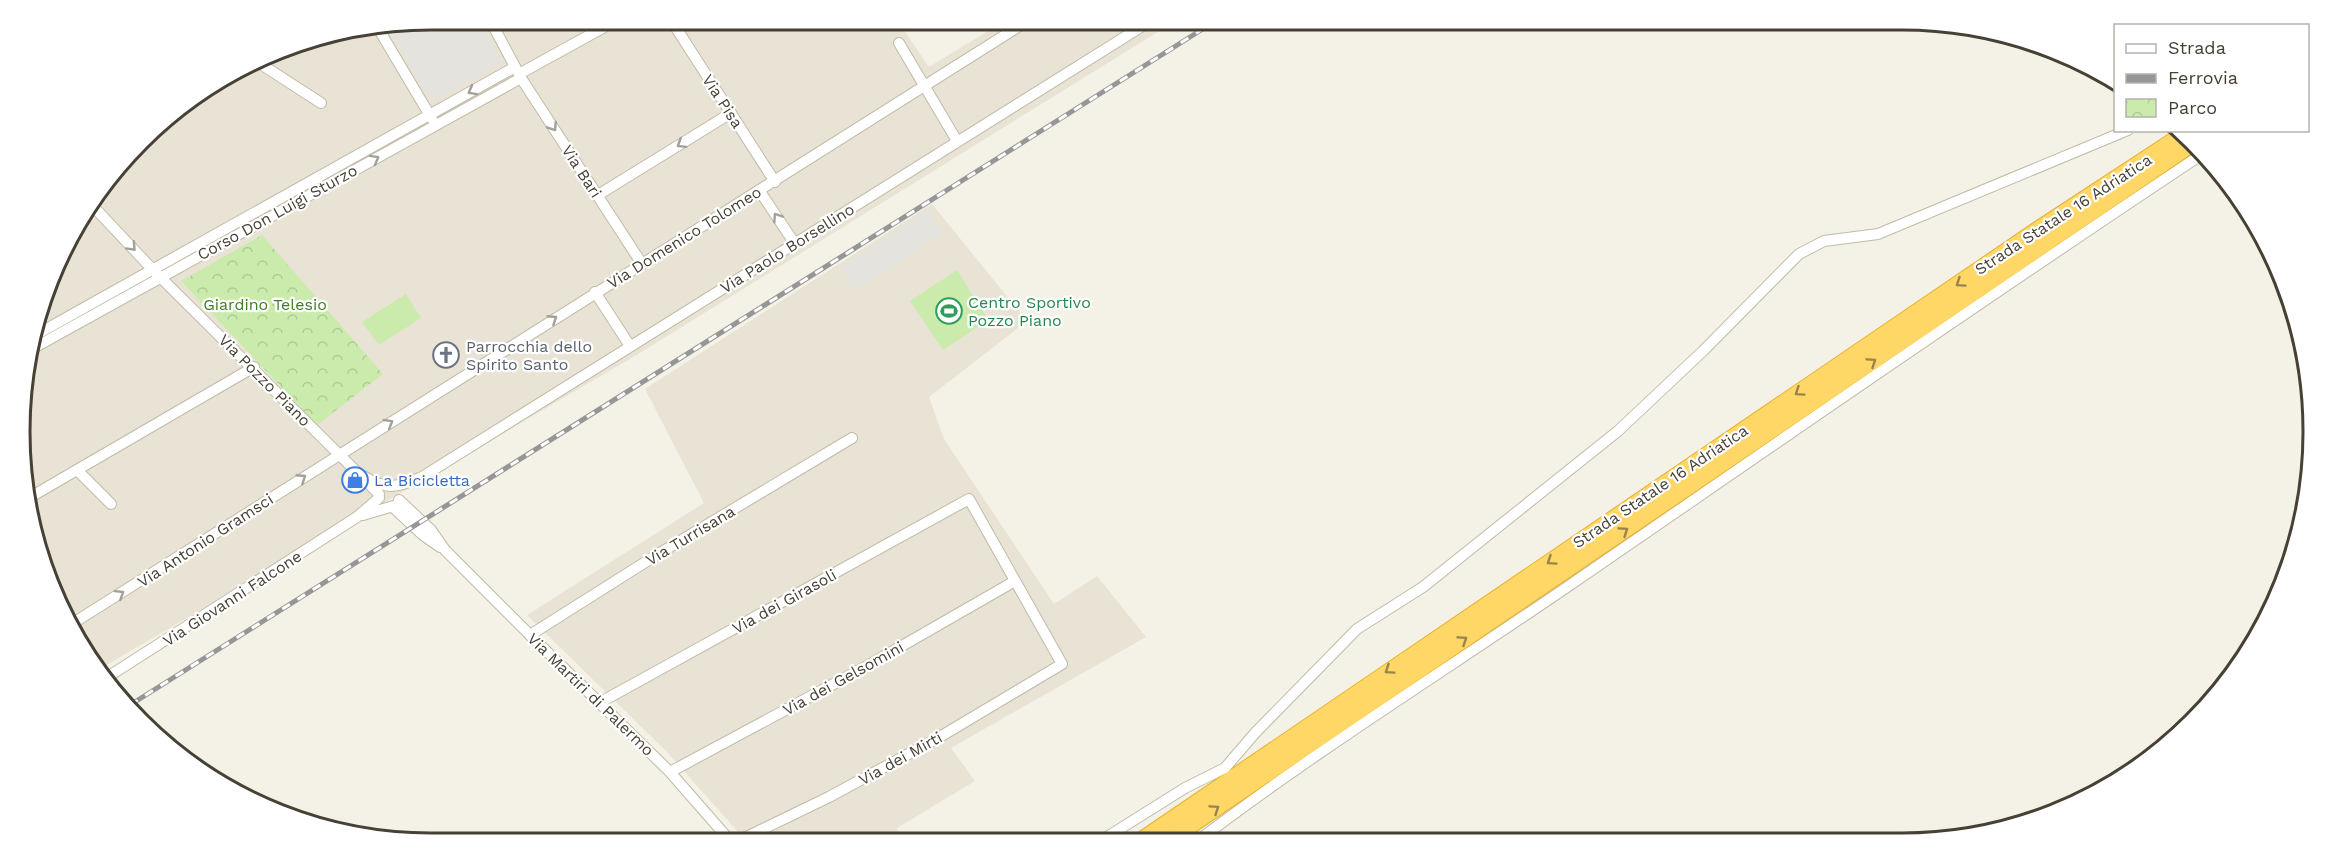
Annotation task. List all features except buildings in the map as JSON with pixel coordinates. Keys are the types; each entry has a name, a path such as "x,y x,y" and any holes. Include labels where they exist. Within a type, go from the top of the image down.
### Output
{"highway":[{"name":"Strada Statale 16 Adriatica","path":"1152,833 2039,229 2176,139"},
{"name":"Strada Statale 16 Adriatica","path":"1179,833 2185,148"}],"street":[{"name":"Via Bari","path":"495,30 518,73 642,264"},
{"name":"Corso Don Luigi Sturzo","path":"40,344 157,274 598,30"},
{"name":"Via Pisa","path":"678,30 775,182"},
{"name":"Via Domenico Tolomeo","path":"339,454 595,292 775,182 1013,30"},
{"name":"Via Paolo Borsellino","path":"389,497 1136,30"},
{"path":"381,33 433,120"},
{"path":"899,43 957,141"},
{"path":"265,67 321,103"},
{"path":"598,195 731,113"},
{"path":"1113,833 1185,788 1225,768 1255,733 1358,629 1424,587 1618,431 1703,351 1799,255 1824,241 1878,234 2123,132"},
{"path":"1208,833 1278,780 1572,584 2010,280 2195,159"},
{"path":"759,190 795,244"},
{"name":"Via Pozzo Piano","path":"97,210 157,274 254,367 339,454 389,497 423,535 446,550"},
{"name":"Corso Don Luigi Sturzo","path":"43,332 157,274"},
{"path":"595,292 630,346"},
{"path":"35,494 254,367"},
{"name":"Via Turrisana","path":"530,635 655,556 852,438"},
{"name":"Via Antonio Gramsci","path":"77,620 339,454"},
{"path":"77,470 111,504"},
{"name":"Via Giovanni Falcone","path":"112,674 389,497"},
{"name":"Via dei Girasoli","path":"599,703 969,499 1015,581"},
{"name":"Via Martiri di Palermo","path":"446,550 670,772 724,833"},
{"name":"Via dei Mirti","path":"754,833 829,797 928,743 1062,664 1015,581"},
{"name":"Via dei Gelsomini","path":"670,772 867,666 1015,581"}],"shaded area":[{"path":"485,30 502,62 431,101 391,32"},
{"path":"904,30 929,67 990,30 1161,30 635,356 106,666 71,609 51,561 33,484 30,432 33,379 51,302 71,254 84,231 113,187 130,167 187,113 254,71 302,51 328,44 379,33 405,31"},
{"path":"932,204 1027,321 929,397 944,439 1054,604 1097,576 1146,637 951,748 975,781 897,828 899,833 739,833 666,751 527,615 704,503 645,389"},
{"path":"929,209 943,233 855,291 840,268"}],"green space":[{"name":"Giardino Telesio","path":"262,235 383,374 317,425 181,281"},
{"name":"Centro Sportivo Pozzo Piano","path":"957,270 988,320 943,350 910,301"},
{"path":"406,294 421,318 379,345 362,322"}],"railway":[{"path":"135,702 1201,30"}],"place":[{"name":"Centro Sportivo Pozzo Piano","path":"949,311"},
{"name":"Parrocchia dello Spirito Santo","path":"446,355"},
{"name":"La Bicicletta","path":"355,480"}]}
